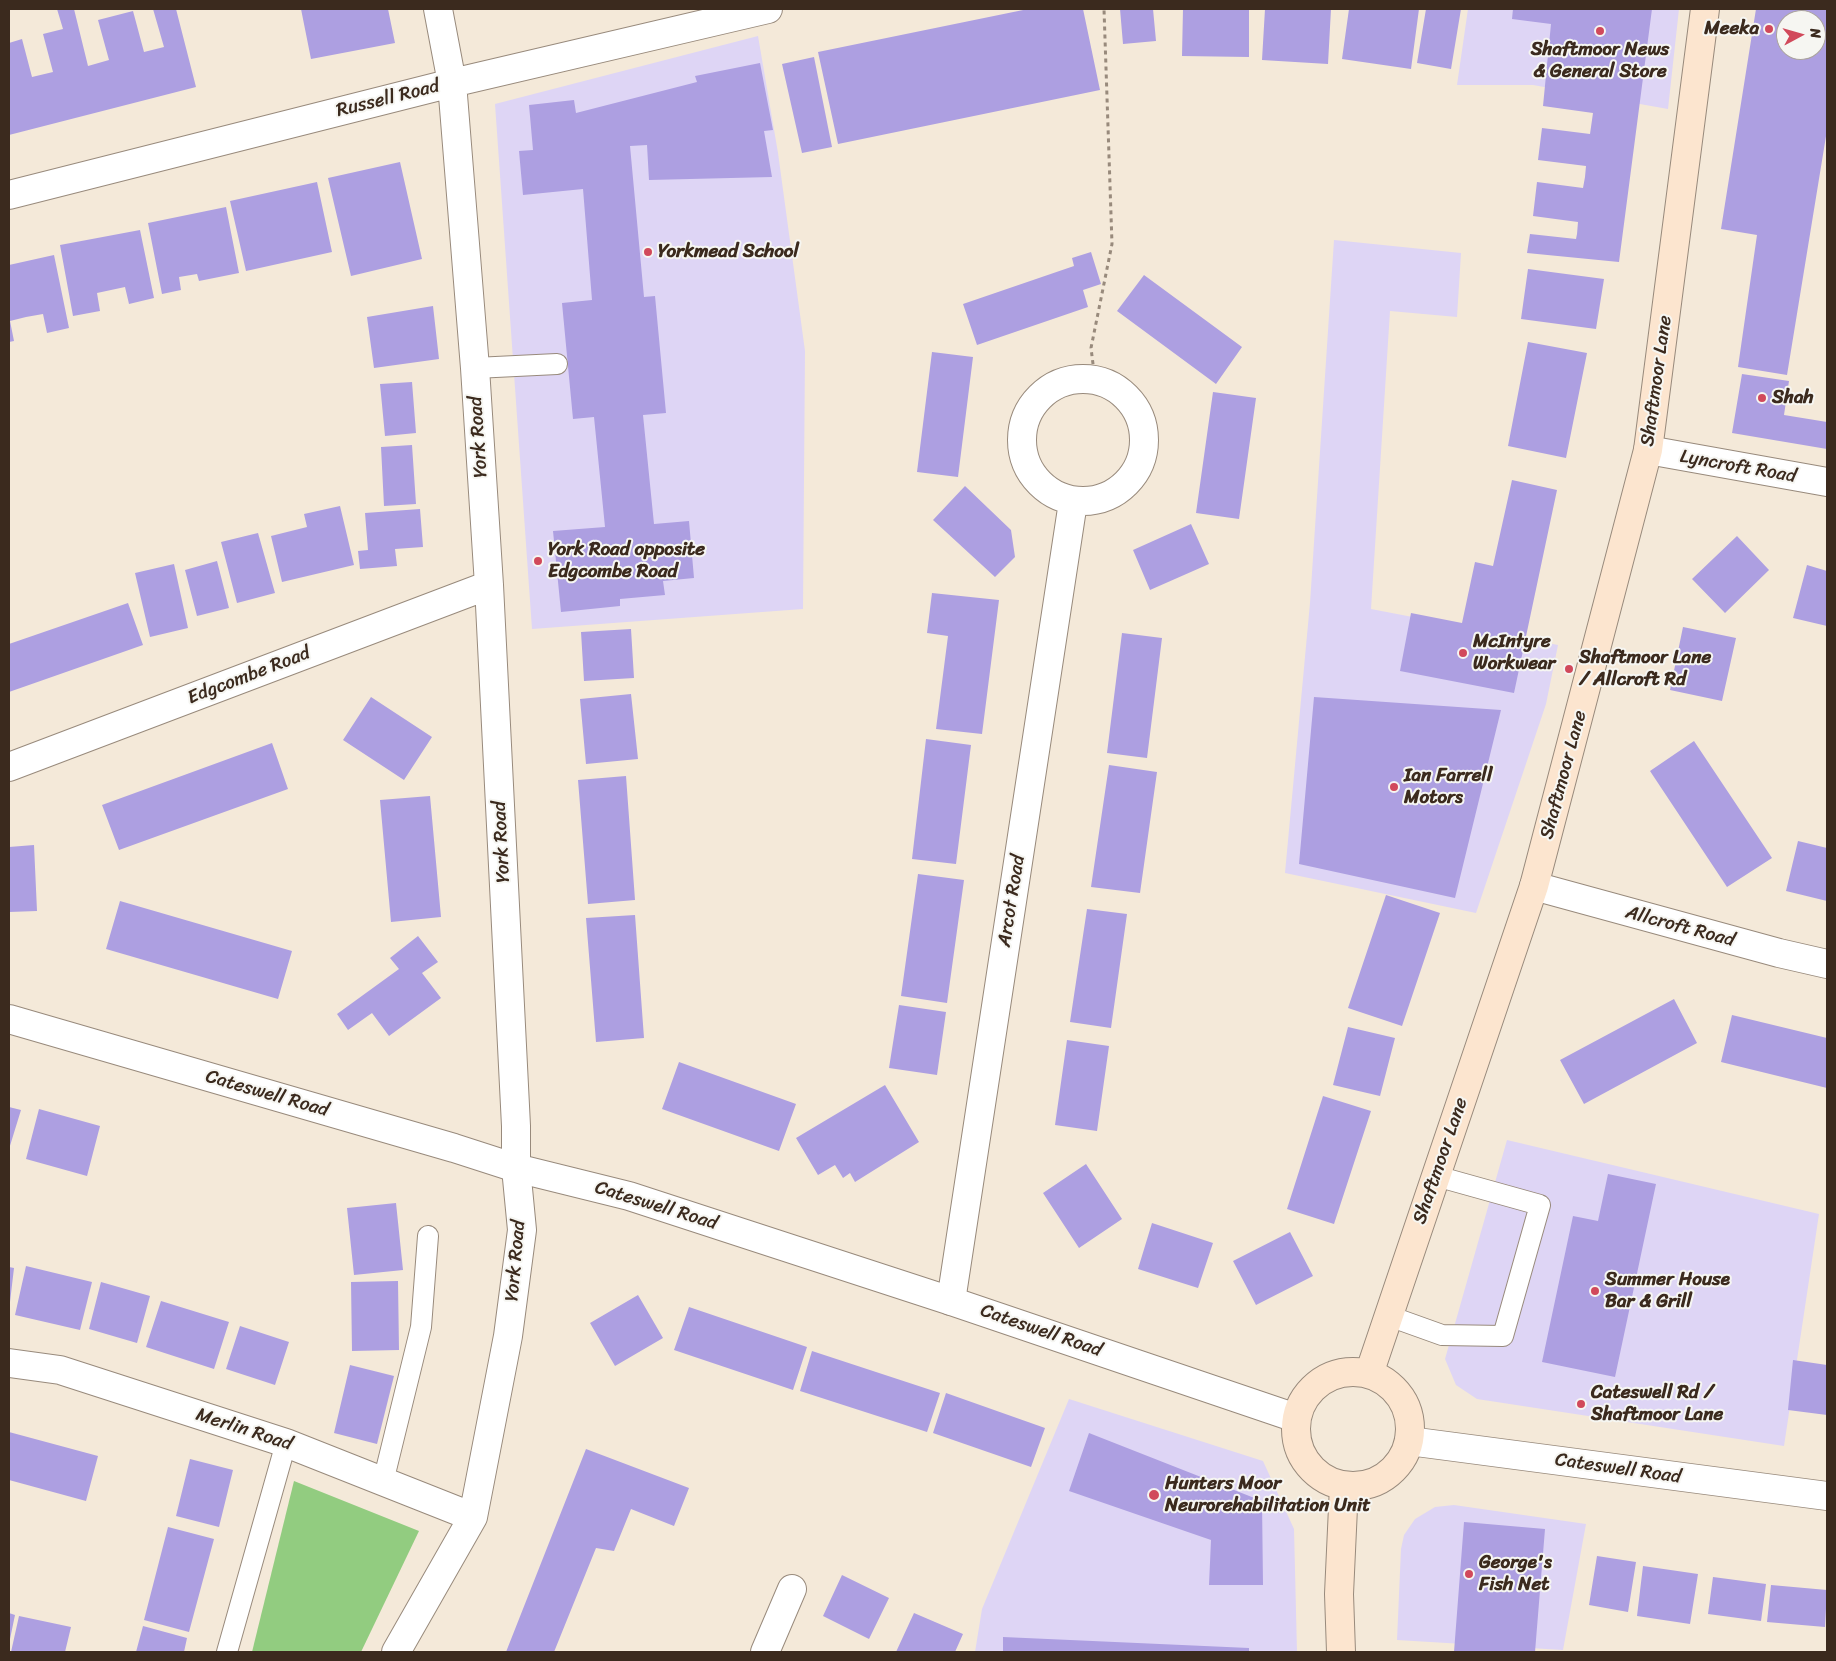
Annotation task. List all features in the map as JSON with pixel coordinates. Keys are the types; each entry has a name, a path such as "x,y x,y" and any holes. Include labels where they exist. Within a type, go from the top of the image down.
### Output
{"main road":[{"name":"Shaftmoor Lane","path":"1369,1374 1534,886 1648,450 1705,9"},
{"path":"1348,1372 1369,1374 1380,1378 1392,1387 1404,1404 1410,1423 1409,1441 1402,1460 1386,1476 1368,1485 1344,1486 1325,1480 1311,1469 1300,1452 1296,1418 1304,1400 1317,1384 1328,1377 1348,1372"},
{"path":"1341,1652 1339,1594 1344,1486"}],"street":[{"name":"York Road","path":"396,1652 473,1517 508,1336 522,1230 516,1168 516,1126 475,368 452,83 438,9"},
{"name":"Russell Road","path":"9,195 452,83 768,9"},
{"path":"1082,379 1095,380 1114,388 1133,404 1143,424 1144,451 1137,471 1116,493 1097,501 1073,502 1053,494 1032,476 1024,456 1022,431 1029,411 1043,394 1061,383 1082,379"},
{"name":"Lyncroft Road","path":"1648,450 1827,482"},
{"name":"Arcot Road","path":"951,1301 1073,502"},
{"name":"Edgcombe Road","path":"9,767 488,585"},
{"name":"Allcroft Road","path":"1534,886 1779,953 1827,964"},
{"name":"Cateswell Road","path":"9,1018 454,1148 516,1168 629,1196 951,1301 1296,1418"},
{"name":"Merlin Road","path":"9,1363 60,1370 286,1443 473,1517"},
{"name":"Cateswell Road","path":"1409,1441 1827,1496"},
{"path":"765,1652 792,1589"}],"lane":[{"path":"475,368 556,364"},
{"path":"1389,1316 1442,1335 1502,1336 1540,1204 1436,1176"},
{"path":"383,1482 420,1327 428,1236"},
{"path":"227,1652 286,1443"}],"path":[{"path":"1095,380 1091,348 1112,244 1104,9"}],"shaded area":[{"path":"1468,9 1679,9 1668,109 1533,85 1457,85"},
{"name":"Yorkmead School","path":"758,36 778,153 805,351 803,609 532,629 495,104"},
{"path":"1334,240 1461,253 1457,317 1390,311 1371,609 1558,645 1546,704 1476,913 1285,873 1310,603"},
{"path":"1507,1140 1819,1214 1784,1446 1477,1399 1456,1385 1445,1359"},
{"name":"Hunters Moor Neurorehabilitation Unit","path":"1069,1399 1263,1461 1294,1529 1297,1652 975,1652 982,1609"},
{"path":"1454,1505 1586,1524 1563,1650 1397,1640 1401,1549 1404,1535 1415,1519 1435,1507"}],"green space":[{"path":"294,1481 419,1531 361,1652 252,1652"}],"building":[{"path":"57,9 74,9 88,66 109,60 98,20 133,11 144,52 164,47 153,9 176,9 196,87 9,135 9,43 22,39 32,77 53,72 43,34 63,29"},
{"path":"301,9 388,9 395,43 311,59"},
{"path":"1028,9 1083,9 1100,90 838,144 818,52"},
{"path":"1120,9 1153,9 1156,41 1123,44"},
{"path":"1183,9 1249,9 1249,57 1182,56"},
{"path":"1265,9 1331,9 1328,64 1262,60"},
{"path":"1349,9 1419,9 1411,69 1342,59"},
{"path":"1426,9 1461,9 1451,69 1417,63"},
{"path":"1513,9 1652,9 1619,262 1527,253 1530,234 1576,239 1577,234 1578,222 1533,216 1537,182 1583,188 1585,177 1586,166 1538,160 1542,128 1590,134 1593,113 1543,106 1551,24 1512,19"},
{"path":"1756,9 1827,10 1827,130 1787,375 1738,367 1757,235 1721,229"},
{"path":"814,57 832,147 802,153 782,64"},
{"path":"760,63 773,130 764,131 772,177 649,180 647,145 630,146 644,297 655,296 666,413 643,415 654,524 689,521 694,578 663,581 665,595 620,599 620,606 561,612 553,531 605,527 594,417 573,419 562,303 592,300 583,189 523,195 519,151 533,150 529,105 574,100 576,113 697,82 695,76"},
{"path":"400,162 422,259 351,276 328,178"},
{"path":"317,182 332,252 246,271 230,201"},
{"path":"226,207 239,273 199,281 197,274 179,277 181,290 162,294 148,223"},
{"path":"140,230 154,298 129,304 125,287 97,293 100,311 73,316 60,245"},
{"path":"1091,252 1101,284 1083,290 1088,307 977,345 963,304 1074,266 1072,258"},
{"path":"54,255 69,328 47,333 43,314 26,317 10,321 14,341 9,342 9,265"},
{"path":"1528,269 1604,279 1596,329 1521,319"},
{"path":"1144,275 1242,347 1216,384 1117,311"},
{"path":"433,306 439,359 374,368 367,317"},
{"path":"1528,342 1587,353 1566,458 1508,446"},
{"path":"932,352 973,357 958,477 917,472"},
{"name":"Shah","path":"1742,374 1789,381 1784,415 1827,422 1827,449 1732,433"},
{"path":"412,382 416,433 385,436 380,384"},
{"path":"1213,392 1256,398 1239,519 1196,513"},
{"path":"412,445 416,504 384,506 381,447"},
{"path":"1512,480 1557,490 1514,693 1400,671 1411,613 1462,623 1475,562 1493,566"},
{"path":"965,486 1011,530 1015,557 995,577 933,520"},
{"path":"340,506 354,565 282,582 271,536 307,527 304,514"},
{"path":"420,509 423,547 395,549 397,566 360,569 358,551 368,550 365,513"},
{"path":"1191,524 1209,564 1150,590 1133,550"},
{"path":"258,533 275,593 237,603 221,542"},
{"path":"1737,536 1769,570 1725,613 1692,579"},
{"path":"217,561 229,608 197,616 185,570"},
{"path":"174,564 188,628 150,637 135,573"},
{"path":"1807,565 1827,571 1827,626 1793,618"},
{"path":"932,593 999,600 982,734 936,729 948,636 927,633"},
{"path":"128,603 143,645 9,692 9,644"},
{"path":"1683,627 1736,638 1722,701 1670,690"},
{"path":"631,629 634,678 584,681 581,632"},
{"path":"1122,633 1162,638 1147,758 1107,753"},
{"path":"631,694 638,759 586,764 580,699"},
{"path":"371,697 432,737 404,780 343,740"},
{"name":"Ian Farrell Motors","path":"1314,697 1501,710 1455,898 1299,864"},
{"path":"926,739 971,745 956,864 912,859"},
{"path":"1694,741 1772,858 1727,887 1650,771"},
{"path":"272,743 288,789 119,850 102,805"},
{"path":"1109,765 1157,772 1140,893 1091,887"},
{"path":"626,776 635,900 588,904 578,780"},
{"path":"430,796 441,917 391,922 380,800"},
{"path":"1798,841 1827,848 1827,901 1786,891"},
{"path":"34,845 37,911 9,912 9,847"},
{"path":"918,874 964,880 947,1003 901,996"},
{"path":"1386,895 1440,913 1402,1026 1348,1008"},
{"path":"120,901 292,951 278,999 106,949"},
{"path":"1087,909 1127,914 1111,1028 1070,1022"},
{"path":"635,915 644,1038 596,1042 586,918"},
{"path":"418,936 438,962 422,973 441,998 389,1036 372,1013 348,1030 337,1014 399,969 390,958"},
{"path":"1674,999 1697,1043 1584,1104 1560,1060"},
{"path":"899,1005 946,1012 937,1075 889,1068"},
{"path":"1732,1015 1827,1038 1827,1088 1721,1062"},
{"path":"1348,1027 1395,1038 1380,1096 1333,1085"},
{"path":"1067,1040 1109,1046 1097,1131 1055,1125"},
{"path":"679,1062 796,1104 779,1151 662,1109"},
{"path":"885,1085 919,1142 855,1182 850,1173 843,1178 835,1165 818,1175 796,1138"},
{"path":"1323,1096 1371,1111 1334,1224 1287,1209"},
{"path":"9,1107 21,1110 9,1149"},
{"path":"39,1109 100,1126 87,1176 26,1159"},
{"path":"1086,1164 1122,1219 1079,1248 1043,1193"},
{"name":"Summer House Bar & Grill","path":"1608,1174 1656,1184 1615,1377 1542,1362 1573,1216 1598,1221"},
{"path":"396,1203 403,1270 354,1275 347,1208"},
{"path":"1152,1223 1213,1243 1198,1288 1138,1269"},
{"path":"1290,1232 1313,1276 1256,1305 1233,1261"},
{"path":"26,1266 92,1282 80,1330 15,1315"},
{"path":"9,1267 14,1268 10,1302 9,1302"},
{"path":"398,1281 399,1350 352,1351 351,1282"},
{"path":"101,1282 150,1296 137,1343 89,1329"},
{"path":"638,1295 663,1338 615,1366 590,1323"},
{"path":"161,1301 229,1322 214,1369 146,1347"},
{"path":"689,1307 807,1347 793,1390 674,1350"},
{"path":"240,1326 289,1342 275,1385 226,1369"},
{"path":"812,1351 940,1393 927,1432 800,1391"},
{"path":"1793,1360 1827,1365 1827,1415 1788,1410"},
{"path":"350,1365 394,1376 377,1444 334,1433"},
{"path":"946,1393 1045,1428 1031,1467 933,1433"},
{"path":"9,1432 98,1456 86,1501 9,1480"},
{"path":"1089,1433 1262,1501 1263,1585 1209,1585 1211,1540 1069,1491"},
{"path":"586,1449 689,1488 674,1526 631,1509 614,1551 596,1548 554,1652 506,1652"},
{"path":"190,1459 233,1470 219,1527 176,1516"},
{"path":"1464,1522 1545,1529 1535,1652 1454,1652"},
{"path":"168,1527 214,1539 189,1632 144,1620"},
{"path":"1597,1556 1636,1562 1628,1612 1589,1605"},
{"path":"1643,1566 1698,1574 1690,1624 1637,1616"},
{"path":"842,1575 889,1598 869,1639 823,1616"},
{"path":"1713,1577 1766,1584 1761,1621 1708,1614"},
{"path":"1771,1585 1827,1590 1825,1627 1767,1622"},
{"path":"9,1613 15,1615 10,1639 9,1639"},
{"path":"914,1613 963,1634 955,1652 896,1652"},
{"path":"19,1616 71,1627 65,1652 11,1652"},
{"path":"143,1626 187,1638 184,1652 136,1652"},
{"path":"1003,1637 1249,1648 1249,1652 1003,1652"}],"place":[{"name":"Meeka","path":"1769,29"},
{"name":"Shaftmoor News & General Store","path":"1600,31"},
{"name":"Yorkmead School","path":"648,252"},
{"name":"Shah","path":"1762,398"},
{"name":"York Road opposite Edgcombe Road","path":"538,561"},
{"name":"McIntyre Workwear","path":"1463,653"},
{"name":"Shaftmoor Lane / Allcroft Rd","path":"1569,669"},
{"name":"Ian Farrell Motors","path":"1394,787"},
{"name":"Summer House Bar & Grill","path":"1595,1291"},
{"name":"Cateswell Rd / Shaftmoor Lane","path":"1581,1404"},
{"name":"Hunters Moor Neurorehabilitation Unit","path":"1154,1495"},
{"name":"George's Fish Net","path":"1469,1574"}]}
